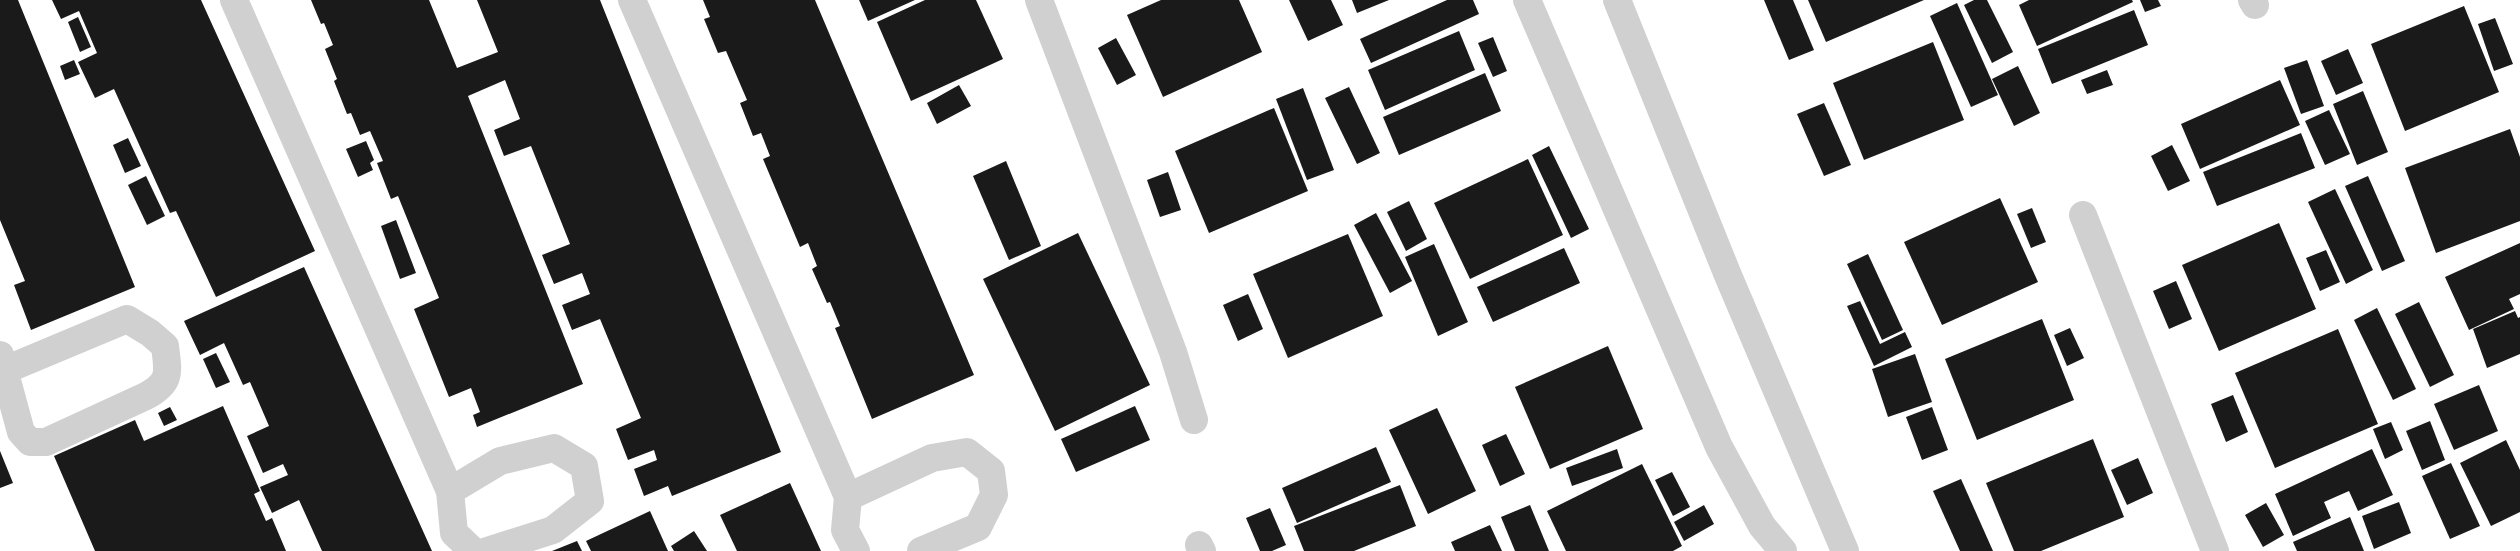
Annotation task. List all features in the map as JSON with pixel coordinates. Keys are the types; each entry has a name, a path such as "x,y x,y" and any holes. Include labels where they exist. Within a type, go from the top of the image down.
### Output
{"street":[{"path":"234,0 450,491 454,533 473,551"},
{"path":"632,0 848,497 845,530 856,551"},
{"path":"1039,0 1173,352 1194,420"},
{"path":"1527,0 1718,447 1762,526 1783,551"},
{"path":"1617,0 1727,273 1845,551"},
{"path":"2083,215 2215,551"},
{"path":"127,319 150,333 165,346 168,372 161,388 146,396 46,442 30,442 21,432 3,363 127,319"},
{"path":"450,491 500,461 554,448 584,466 590,500 553,530 487,551"},
{"path":"848,497 932,458 968,452 991,471 994,496 978,527 920,551"}],"building":[{"path":"0,0 18,0 135,287 31,330 14,285 25,281 0,220"},
{"path":"52,0 201,0 315,251 216,297 176,211 170,213 114,89 95,98 78,62 97,53 79,11 61,19"},
{"path":"311,0 429,0 457,68 498,52 477,0 600,0 781,452 672,496 668,486 644,496 634,469 657,460 654,450 628,460 616,429 641,418 600,319 572,330 562,305 590,294 582,273 554,284 542,255 570,244 531,146 504,156 494,130 520,119 505,80 468,96 583,384 477,427 473,415 480,412 471,388 449,397 414,309 439,298 398,196 391,199 377,163 383,161 370,131 360,135 351,113 347,114 334,81 337,79 325,49 333,45 324,23 321,24"},
{"path":"703,0 815,0 974,375 872,419 835,328 840,326 830,302 827,303 812,269 817,266 808,243 800,247 763,159 770,156 761,133 753,136 740,103 747,100 726,51 718,53 704,19 710,17"},
{"path":"859,0 915,0 868,21"},
{"path":"925,0 976,0 1003,59 911,101 877,22"},
{"path":"1161,0 1239,0 1262,52 1163,97 1127,15"},
{"path":"1289,0 1331,0 1343,25 1308,41"},
{"path":"1352,0 1389,0 1357,13"},
{"path":"1447,0 1473,0 1479,14 1371,63 1360,39"},
{"path":"1764,0 1793,0 1814,50 1789,60"},
{"path":"1808,0 1924,0 1826,42"},
{"path":"1974,0 1987,0 2013,52 1992,63 1964,5"},
{"path":"2029,0 2132,0 2133,2 2037,46 2019,5"},
{"path":"2140,0 2158,0 2161,6 2145,12"},
{"path":"1957,3 1998,95 1971,107 1930,16"},
{"path":"2464,6 2499,92 2405,131 2371,44"},
{"path":"2134,10 2148,45 2052,84 2038,49"},
{"path":"78,17 91,47 80,52 68,22"},
{"path":"2495,18 2513,64 2494,71 2478,24"},
{"path":"1459,31 1475,70 1385,110 1368,70"},
{"path":"1493,37 1507,71 1493,77 1478,43"},
{"path":"1116,38 1136,75 1117,85 1098,48"},
{"path":"1933,42 1964,120 1864,160 1833,83"},
{"path":"2348,49 2363,83 2336,95 2321,61"},
{"path":"74,60 80,74 65,80 60,66"},
{"path":"2307,60 2324,106 2301,114 2284,68"},
{"path":"2018,66 2040,113 2014,126 1992,79"},
{"path":"2107,70 2113,85 2087,94 2081,80"},
{"path":"1485,73 1501,111 1399,155 1383,117"},
{"path":"2280,80 2300,125 2200,169 2181,124"},
{"path":"959,85 971,106 937,124 927,103"},
{"path":"1349,87 1380,153 1357,164 1325,98"},
{"path":"1303,88 1334,170 1307,180 1276,99"},
{"path":"2363,91 2388,152 2357,165 2333,104"},
{"path":"1824,103 1851,165 1824,176 1797,114"},
{"path":"1274,108 1308,191 1209,233 1175,151"},
{"path":"2329,110 2350,154 2325,165 2305,121"},
{"path":"2510,129 2520,157 2520,221 2436,253 2405,168"},
{"path":"2301,133 2315,168 2217,206 2203,172"},
{"path":"128,138 141,166 125,173 113,145"},
{"path":"366,141 374,160 370,163 373,170 358,177 346,149"},
{"path":"2172,145 2190,181 2168,191 2151,156"},
{"path":"1549,146 1589,229 1571,238 1532,155"},
{"path":"1528,159 1563,235 1470,279 1434,203"},
{"path":"1006,161 1041,246 1009,260 973,176"},
{"path":"1168,172 1181,210 1160,217 1147,180"},
{"path":"146,176 165,216 147,225 128,185"},
{"path":"2368,176 2405,261 2382,271 2345,186"},
{"path":"2335,189 2373,270 2346,284 2308,202"},
{"path":"2000,198 2038,282 1942,325 1904,242"},
{"path":"1409,201 1427,239 1406,251 1387,212"},
{"path":"2032,208 2046,242 2031,248 2017,214"},
{"path":"1376,213 1412,281 1390,293 1354,225"},
{"path":"396,220 416,273 400,279 381,226"},
{"path":"2279,223 2316,309 2219,351 2182,265"},
{"path":"1078,233 1150,385 1055,431 983,279"},
{"path":"1348,234 1383,316 1288,358 1253,274"},
{"path":"2520,243 2520,294 2509,299 2514,309 2469,330 2445,277"},
{"path":"1434,244 1468,322 1438,336 1405,257"},
{"path":"1564,248 1580,283 1493,322 1477,287"},
{"path":"2326,250 2340,282 2320,291 2306,258"},
{"path":"1868,254 1903,330 1882,340 1847,264"},
{"path":"304,267 432,551 322,551 299,500 272,513 260,487 288,475 283,464 263,473 247,436 269,426 250,382 243,385 224,343 200,355 184,321"},
{"path":"2176,281 2192,319 2169,329 2153,291"},
{"path":"1248,294 1263,329 1238,341 1223,305"},
{"path":"1860,301 1880,344 1905,332 1912,347 1874,366 1847,306"},
{"path":"2419,302 2454,375 2430,387 2395,314"},
{"path":"2377,308 2416,389 2393,400 2354,320"},
{"path":"2515,311 2518,318 2520,317 2520,354 2487,368 2473,329"},
{"path":"2042,319 2074,400 1977,440 1945,359"},
{"path":"2070,328 2084,358 2067,366 2054,335"},
{"path":"2338,329 2378,424 2275,468 2235,373"},
{"path":"1608,346 1643,429 1550,469 1515,387"},
{"path":"216,353 230,382 216,388 203,359"},
{"path":"1915,354 1932,402 1888,417 1872,369"},
{"path":"2479,385 2498,431 2454,450 2434,404"},
{"path":"2233,395 2248,432 2226,442 2211,404"},
{"path":"223,406 260,491 254,494 266,521 272,518 286,551 95,551 54,456 135,420 144,441"},
{"path":"1135,406 1150,440 1076,472 1061,439"},
{"path":"170,407 177,420 164,426 158,413"},
{"path":"1932,407 1948,450 1922,460 1906,417"},
{"path":"1437,408 1476,491 1428,514 1389,430"},
{"path":"2430,421 2445,460 2422,470 2406,431"},
{"path":"2391,422 2403,450 2385,459 2373,429"},
{"path":"1506,434 1525,474 1500,486 1482,445"},
{"path":"2093,439 2124,517 2041,551 2014,551 1986,483"},
{"path":"2506,440 2520,470 2520,512 2491,526 2460,463"},
{"path":"1376,447 1391,482 1297,523 1282,488"},
{"path":"1617,449 1623,468 1572,486 1566,468"},
{"path":"2372,449 2393,495 2358,511 2349,491 2324,502 2331,518 2293,536 2275,494"},
{"path":"0,451 13,483 0,488"},
{"path":"2138,458 2153,493 2127,505 2111,470"},
{"path":"2451,463 2480,526 2450,539 2422,476"},
{"path":"1642,464 1682,546 1673,551 1566,551 1547,511"},
{"path":"1672,472 1690,507 1673,516 1655,480"},
{"path":"1961,479 1993,551 1960,551 1933,491"},
{"path":"790,483 821,551 737,551 720,515"},
{"path":"1400,485 1416,526 1354,551 1304,551 1294,526"},
{"path":"2399,502 2411,533 2374,549 2362,516"},
{"path":"2266,503 2284,535 2263,547 2245,515"},
{"path":"1530,505 1549,551 1515,551 1501,517"},
{"path":"1704,505 1714,524 1684,541 1674,522"},
{"path":"1270,508 1286,545 1272,551 1260,551 1246,518"},
{"path":"650,511 668,551 591,551 586,541"},
{"path":"2350,517 2364,551 2297,551 2293,542"},
{"path":"1490,525 1502,551 1455,551 1451,542"},
{"path":"694,531 707,551 674,551 671,546"},
{"path":"577,541 582,551 552,551"}]}
